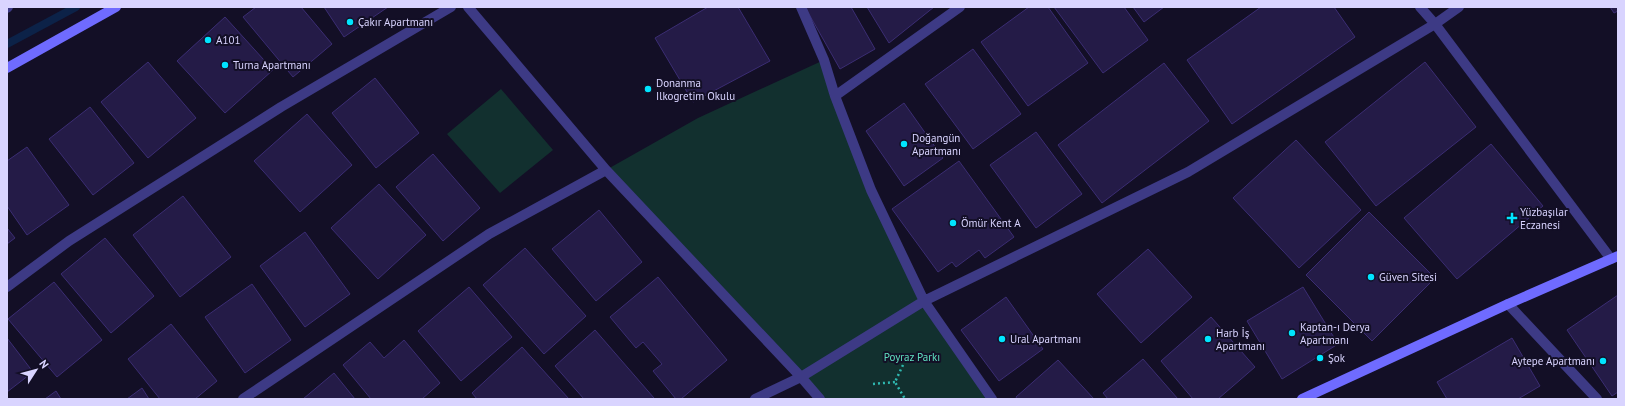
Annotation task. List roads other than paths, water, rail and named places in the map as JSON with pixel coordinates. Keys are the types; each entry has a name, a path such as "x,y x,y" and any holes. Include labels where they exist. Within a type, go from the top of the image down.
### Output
{"street":[{"path":"7,68 116,7"},
{"path":"7,287 70,241 281,107 451,7"},
{"path":"468,7 606,170 820,399"},
{"path":"801,7 824,60 835,96 871,190 924,301 992,399"},
{"path":"835,96 960,7"},
{"path":"1302,399 1508,304 1615,257 1435,24 1420,7"},
{"path":"755,399 801,377 924,301 1188,172 1435,24 1459,7"},
{"path":"243,399 489,234 606,170"},
{"path":"1508,304 1597,399"}],"waterway":[{"path":"7,44 76,7"}],"place":[{"name":"Çakır Apartmanı","path":"350,22"},
{"name":"A101","path":"208,40"},
{"name":"Turna Apartmanı","path":"225,65"},
{"name":"Donanma Ilkogretim Okulu","path":"648,89"},
{"name":"Doğangün Apartmanı","path":"904,144"},
{"name":"Yüzbaşılar Eczanesi","path":"1512,218"},
{"name":"Ömür Kent A","path":"953,223"},
{"name":"Güven Sitesi","path":"1371,277"},
{"name":"Kaptan-ı Derya Apartmanı","path":"1292,333"},
{"name":"Ural Apartmanı","path":"1002,339"},
{"name":"Harb İş Apartmanı","path":"1208,339"},
{"name":"Şok","path":"1320,358"},
{"name":"Aytepe Apartmanı","path":"1603,361"}],"park label":[{"name":"Poyraz Parkı","path":"912,357"}]}
